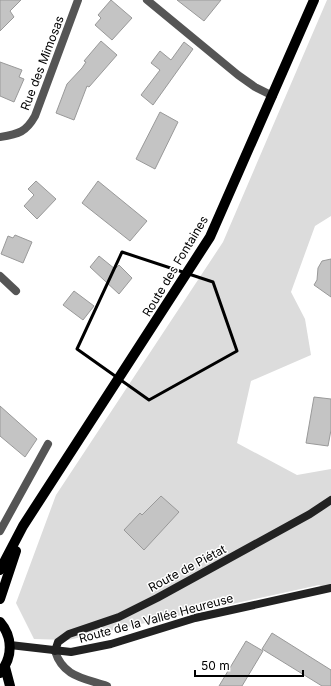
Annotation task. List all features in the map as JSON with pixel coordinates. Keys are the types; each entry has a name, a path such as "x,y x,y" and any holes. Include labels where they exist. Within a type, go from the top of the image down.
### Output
{"main road":[{"name":"Route des Fontaines","path":"0,570 24,526 210,237 314,0"},
{"name":"Route des Fontaines","path":"0,600 24,526"},
{"path":"0,622 9,638 10,644 9,658 2,670 10,686"}],"street":[{"name":"Rue des Mimosas","path":"0,137 14,135 28,127 35,116 78,0"},
{"path":"147,0 238,75 255,87 273,96"},
{"path":"0,276 16,291"},
{"path":"0,531 48,444"},
{"name":"Route de Piétat","path":"55,651 58,642 69,634 119,617 157,598 310,514 331,500"},
{"name":"Route de la Vallée Heureuse","path":"10,644 71,652 111,644 195,618 331,588"},
{"path":"55,651 58,661 68,672 107,686"}],"highlighted area":[{"path":"122,252 213,282 237,351 149,400 77,349"}],"shaded area":[{"path":"327,0 331,0 331,216 315,226 291,292 305,319 311,355 251,381 237,443 297,475 331,469 331,591 319,585 68,640 34,639 16,603 56,495 223,242"}],"building":[{"path":"0,0 21,0 10,11 14,17 0,31"},
{"path":"111,0 132,18 112,40 95,25 101,18 98,15"},
{"path":"177,0 221,0 204,21"},
{"path":"101,41 117,55 89,87 87,86 74,120 56,113 67,84 82,68 86,62 84,61"},
{"path":"184,42 193,49 153,105 141,95 160,70 151,63 160,51 171,60"},
{"path":"0,62 22,70 19,77 24,79 14,102 0,96"},
{"path":"160,112 178,122 155,169 136,159"},
{"path":"36,181 56,199 37,219 24,206 34,195 28,189"},
{"path":"98,181 147,221 130,241 82,203"},
{"path":"15,235 32,242 23,263 1,254 8,236 13,238"},
{"path":"99,256 115,269 119,265 132,278 119,294 90,267"},
{"path":"331,259 331,297 314,285 317,280 318,268 322,261"},
{"path":"74,291 94,306 83,320 63,305"},
{"path":"314,397 331,399 331,430 328,446 306,443"},
{"path":"0,406 37,439 25,457 0,436"},
{"path":"161,496 179,512 144,550 124,530 140,513 142,515"},
{"path":"272,633 331,670 331,686 322,686 262,649"},
{"path":"246,641 263,651 242,686 219,686"}]}
